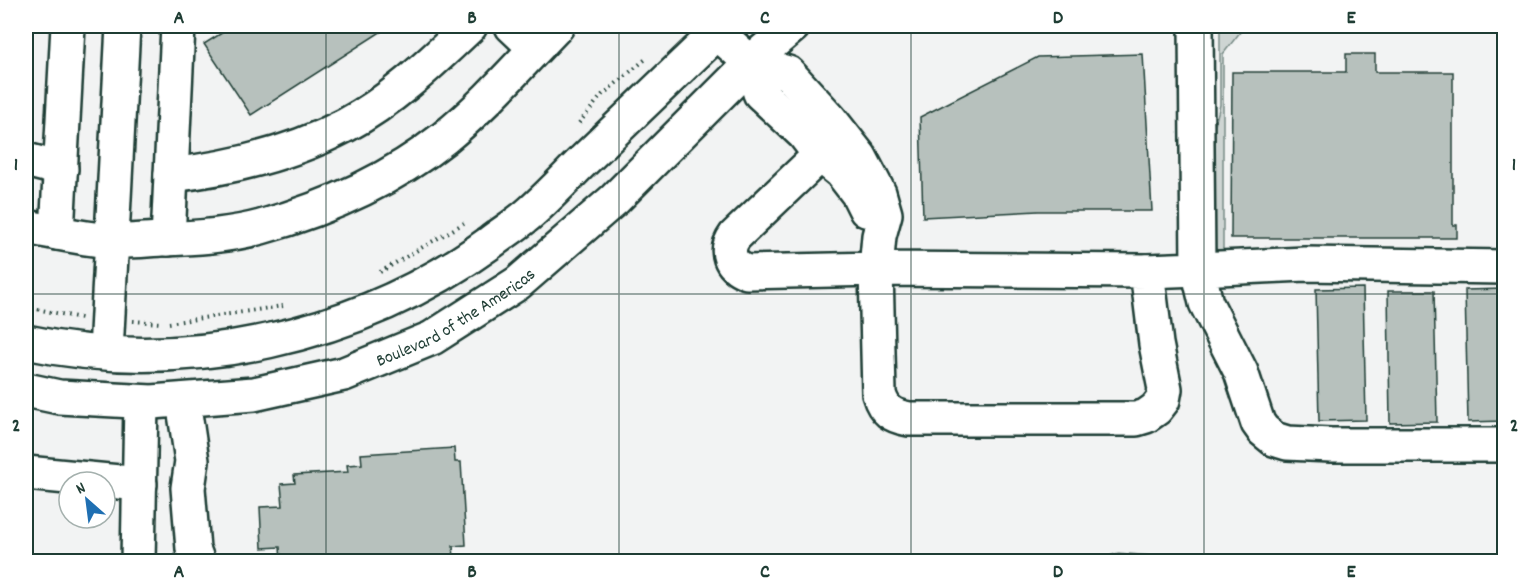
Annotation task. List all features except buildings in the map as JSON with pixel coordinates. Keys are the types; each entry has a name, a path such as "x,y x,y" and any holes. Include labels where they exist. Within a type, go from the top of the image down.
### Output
{"street":[{"path":"69,26 61,169 41,230 112,241 221,235 260,227 299,215 376,182 410,162 443,138 507,79 546,37 512,26"},
{"path":"106,352 123,26"},
{"path":"168,239 178,26"},
{"path":"171,175 251,162 316,139 346,125 372,109 417,75 470,26"},
{"name":"Boulevard of the Americas","path":"26,390 59,397 141,402 254,394 344,374 432,338 518,284 615,199 751,63 793,26"},
{"path":"1196,26 1198,269 1206,303 1241,372 1258,423 1263,430 1274,439 1287,443 1504,445"},
{"path":"26,342 62,350 168,355 260,344 339,322 396,299 461,264 530,214 717,28 751,63 760,93 841,172 858,194 879,236"},
{"path":"751,63 788,74 830,119 860,157 879,193 885,214 879,236 876,269 879,394 882,405 888,412 909,419 1136,419 1146,416 1163,400 1165,389 1156,344 1147,270"},
{"path":"820,154 730,243 728,252 739,269 747,272 876,269 1147,270 1305,264 1504,267"},
{"path":"26,160 61,169"},
{"path":"183,400 192,461 188,488 193,549 198,561"},
{"path":"138,561 141,402"},
{"path":"26,473 140,484"}],"path":[{"path":"574,130 602,95 653,53"},
{"path":"374,275 471,219"},
{"path":"132,321 163,324 286,305"},
{"path":"26,307 84,318"}],"shaded area":[{"path":"1220,26 1241,26 1241,31 1223,54 1223,253 1212,247 1208,152 1220,105"},
{"path":"1118,553 1152,556 1175,561 1095,561"}]}
